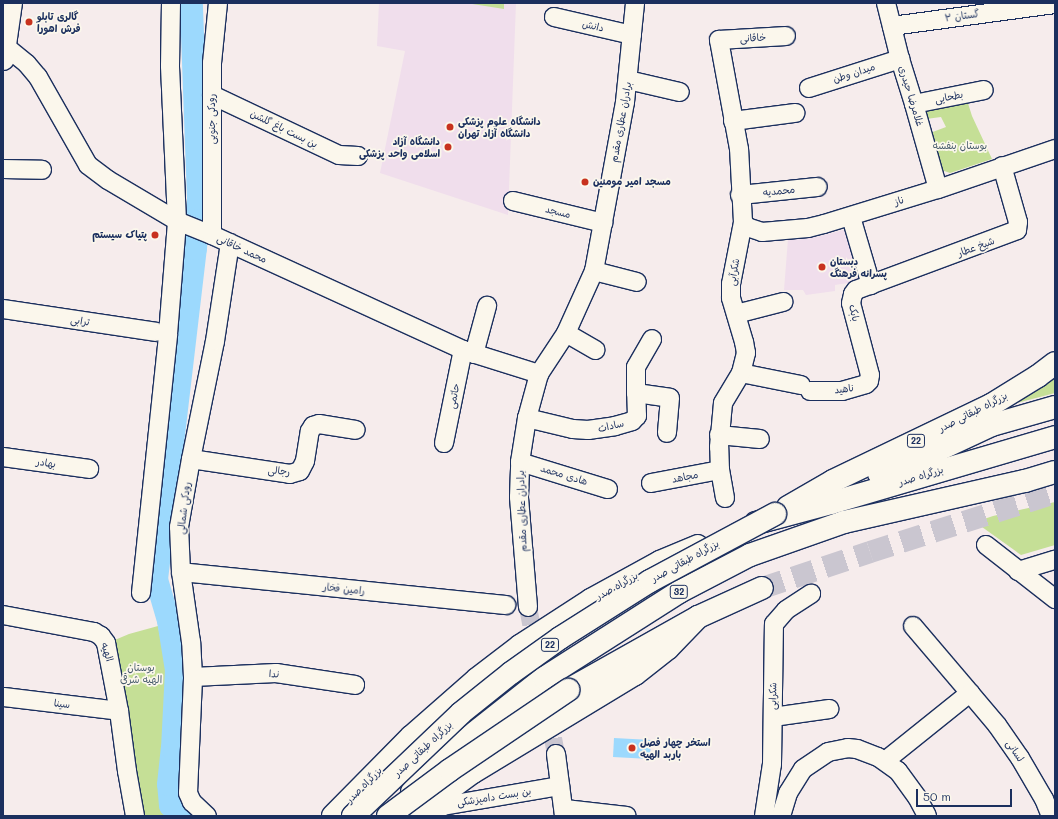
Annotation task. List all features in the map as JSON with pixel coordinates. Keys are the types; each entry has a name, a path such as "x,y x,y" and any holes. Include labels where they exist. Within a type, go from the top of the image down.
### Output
{"main road":[{"path":"4,50 11,3"},
{"name":"بزرگراه طبقاتی صدر","path":"354,816 461,713 511,673 560,638 650,581 833,481 991,405 1038,376 1055,363"},
{"path":"775,514 825,498 936,451 992,425 1055,407"},
{"name":"بزرگراه صدر","path":"333,816 411,737 477,679 520,646 591,600 660,562 742,527 831,503 1053,437"},
{"name":"32","path":"392,816 440,760 538,683 679,592 750,555 844,522 1025,481 1055,472"},
{"path":"1025,481 1055,477"},
{"path":"388,816 450,770 568,690 698,617 762,588"},
{"path":"591,677 679,592"},
{"path":"413,816 473,772 635,674 668,648 698,617"}],"street":[{"path":"141,593 168,334 178,221 170,66 171,3"},
{"name":"رودکی جنوبی","path":"212,235 212,63 218,3"},
{"name":"برادران عطاری مقدم","path":"528,607 520,524 520,462 527,418 539,374 566,333 594,271 628,80 635,3"},
{"name":"غلامرضا حیدری","path":"886,3 900,59 938,188"},
{"name":"گستان ۲","path":"892,26 1055,4"},
{"name":"دانش","path":"554,17 632,34"},
{"name":"خاقانی","path":"719,40 786,36"},
{"name":"شکرآبی","path":"719,40 739,149 740,194 743,222 731,284 731,298 746,353 741,373 723,403 719,435 720,470 725,498"},
{"name":"محمد خاقانی","path":"4,50 27,64 38,77 80,152 92,170 178,221 230,243 468,352 539,374"},
{"name":"میدان وطن","path":"809,88 900,59"},
{"path":"628,80 680,92"},
{"name":"بطحایی","path":"914,104 984,90"},
{"name":"بن بست باغ گلشن","path":"212,95 339,156 358,156"},
{"path":"734,121 795,113"},
{"name":"ناز","path":"743,222 747,227 762,232 808,228 851,217 1055,149"},
{"name":"شیخ عطار","path":"871,285 1017,230 1018,222 1002,166"},
{"path":"3,169 42,170"},
{"name":"محمدیه","path":"740,194 818,187"},
{"name":"مسجد","path":"513,201 603,223"},
{"path":"851,217 871,285"},
{"name":"رودکی شمالی","path":"207,816 192,802 188,793 193,677 191,642 182,572 179,527 215,341 230,243"},
{"path":"594,271 637,282"},
{"name":"بابک","path":"870,375 851,303 853,294 856,290 871,285"},
{"path":"736,314 783,302"},
{"name":"حاتمی","path":"444,443 468,352 487,306"},
{"name":"ترابی","path":"3,309 156,332"},
{"path":"566,333 595,350"},
{"path":"652,339 636,367 636,393 670,398 668,433"},
{"name":"ناهید","path":"741,373 805,388 842,391 866,384 870,375"},
{"name":"سادات","path":"527,418 573,429 588,430 614,426 632,421 637,416 636,393"},
{"name":"رجالی","path":"191,459 290,474 300,471 305,462 312,426 319,424 356,430"},
{"path":"719,435 760,439"},
{"name":"بهادر","path":"3,457 89,469"},
{"name":"هادی محمد","path":"520,462 608,489"},
{"name":"مجاهد","path":"651,483 720,470"},
{"path":"986,545 1055,599"},
{"path":"1018,571 1055,560"},
{"name":"رامین فخار","path":"182,572 506,605"},
{"name":"شکرابی","path":"764,816 772,764 774,624 786,610 811,594"},
{"name":"الهیه","path":"3,615 94,632 101,636 106,643 119,710 135,816"},
{"name":"لسانی","path":"913,626 997,724 1020,758 1044,799 1051,816"},
{"name":"ندا","path":"193,677 276,673 355,684"},
{"path":"885,761 970,693"},
{"name":"سینا","path":"4,697 119,710"},
{"path":"773,717 829,709"},
{"path":"781,816 784,802 803,769 820,756 838,749 848,748 857,749 885,761 904,779 917,797 927,816"},
{"path":"556,754 565,813 627,816"},
{"name":"بن بست دامپزشکی","path":"430,816 442,806 560,786"}],"shaded area":[{"name":"دانشگاه علوم پزشکی دانشگاه آزاد تهران","path":"379,3 516,3 508,215 380,173 405,51 377,46"},
{"name":"دبستان پسرانه فرهنگ","path":"847,229 861,281 835,285 835,291 806,295 803,290 784,290 788,239 817,237"}],"green space":[{"path":"466,3 504,3 504,9"},
{"name":"بوستان بنفشه","path":"966,97 972,116 992,159 950,173 936,168 930,133 946,127 941,117 926,119 924,108"},
{"path":"1055,377 1055,393 1013,404"},
{"path":"1055,502 1055,545 1021,555 975,522 993,516"},
{"name":"بوستان الهیه شرقی","path":"158,626 168,676 169,708 161,764 160,799 163,809 171,816 142,816 110,642 129,634"}],"water":[{"name":"استخر چهار فصل باربد الهیه","path":"614,738 651,740 650,759 613,757"}],"waterway":[{"path":"182,816 170,805 168,784 172,748 176,670 168,620 156,579 195,248 198,198 191,3"}],"tunnel":[{"path":"762,588 1055,493"},
{"path":"528,607 536,650"},
{"path":"548,712 556,754"}],"place":[{"name":"گالری تابلو فرش اهورا","path":"29,22"},
{"name":"دانشگاه علوم پزشکی دانشگاه آزاد تهران","path":"450,127"},
{"name":"دانشگاه آزاد اسلامی واحد پزشکی","path":"448,147"},
{"name":"مسجد امیر مومنین","path":"585,182"},
{"name":"پتیاک سیستم","path":"155,235"},
{"name":"دبستان پسرانه فرهنگ","path":"822,267"},
{"name":"استخر چهار فصل باربد الهیه","path":"632,748"}]}
